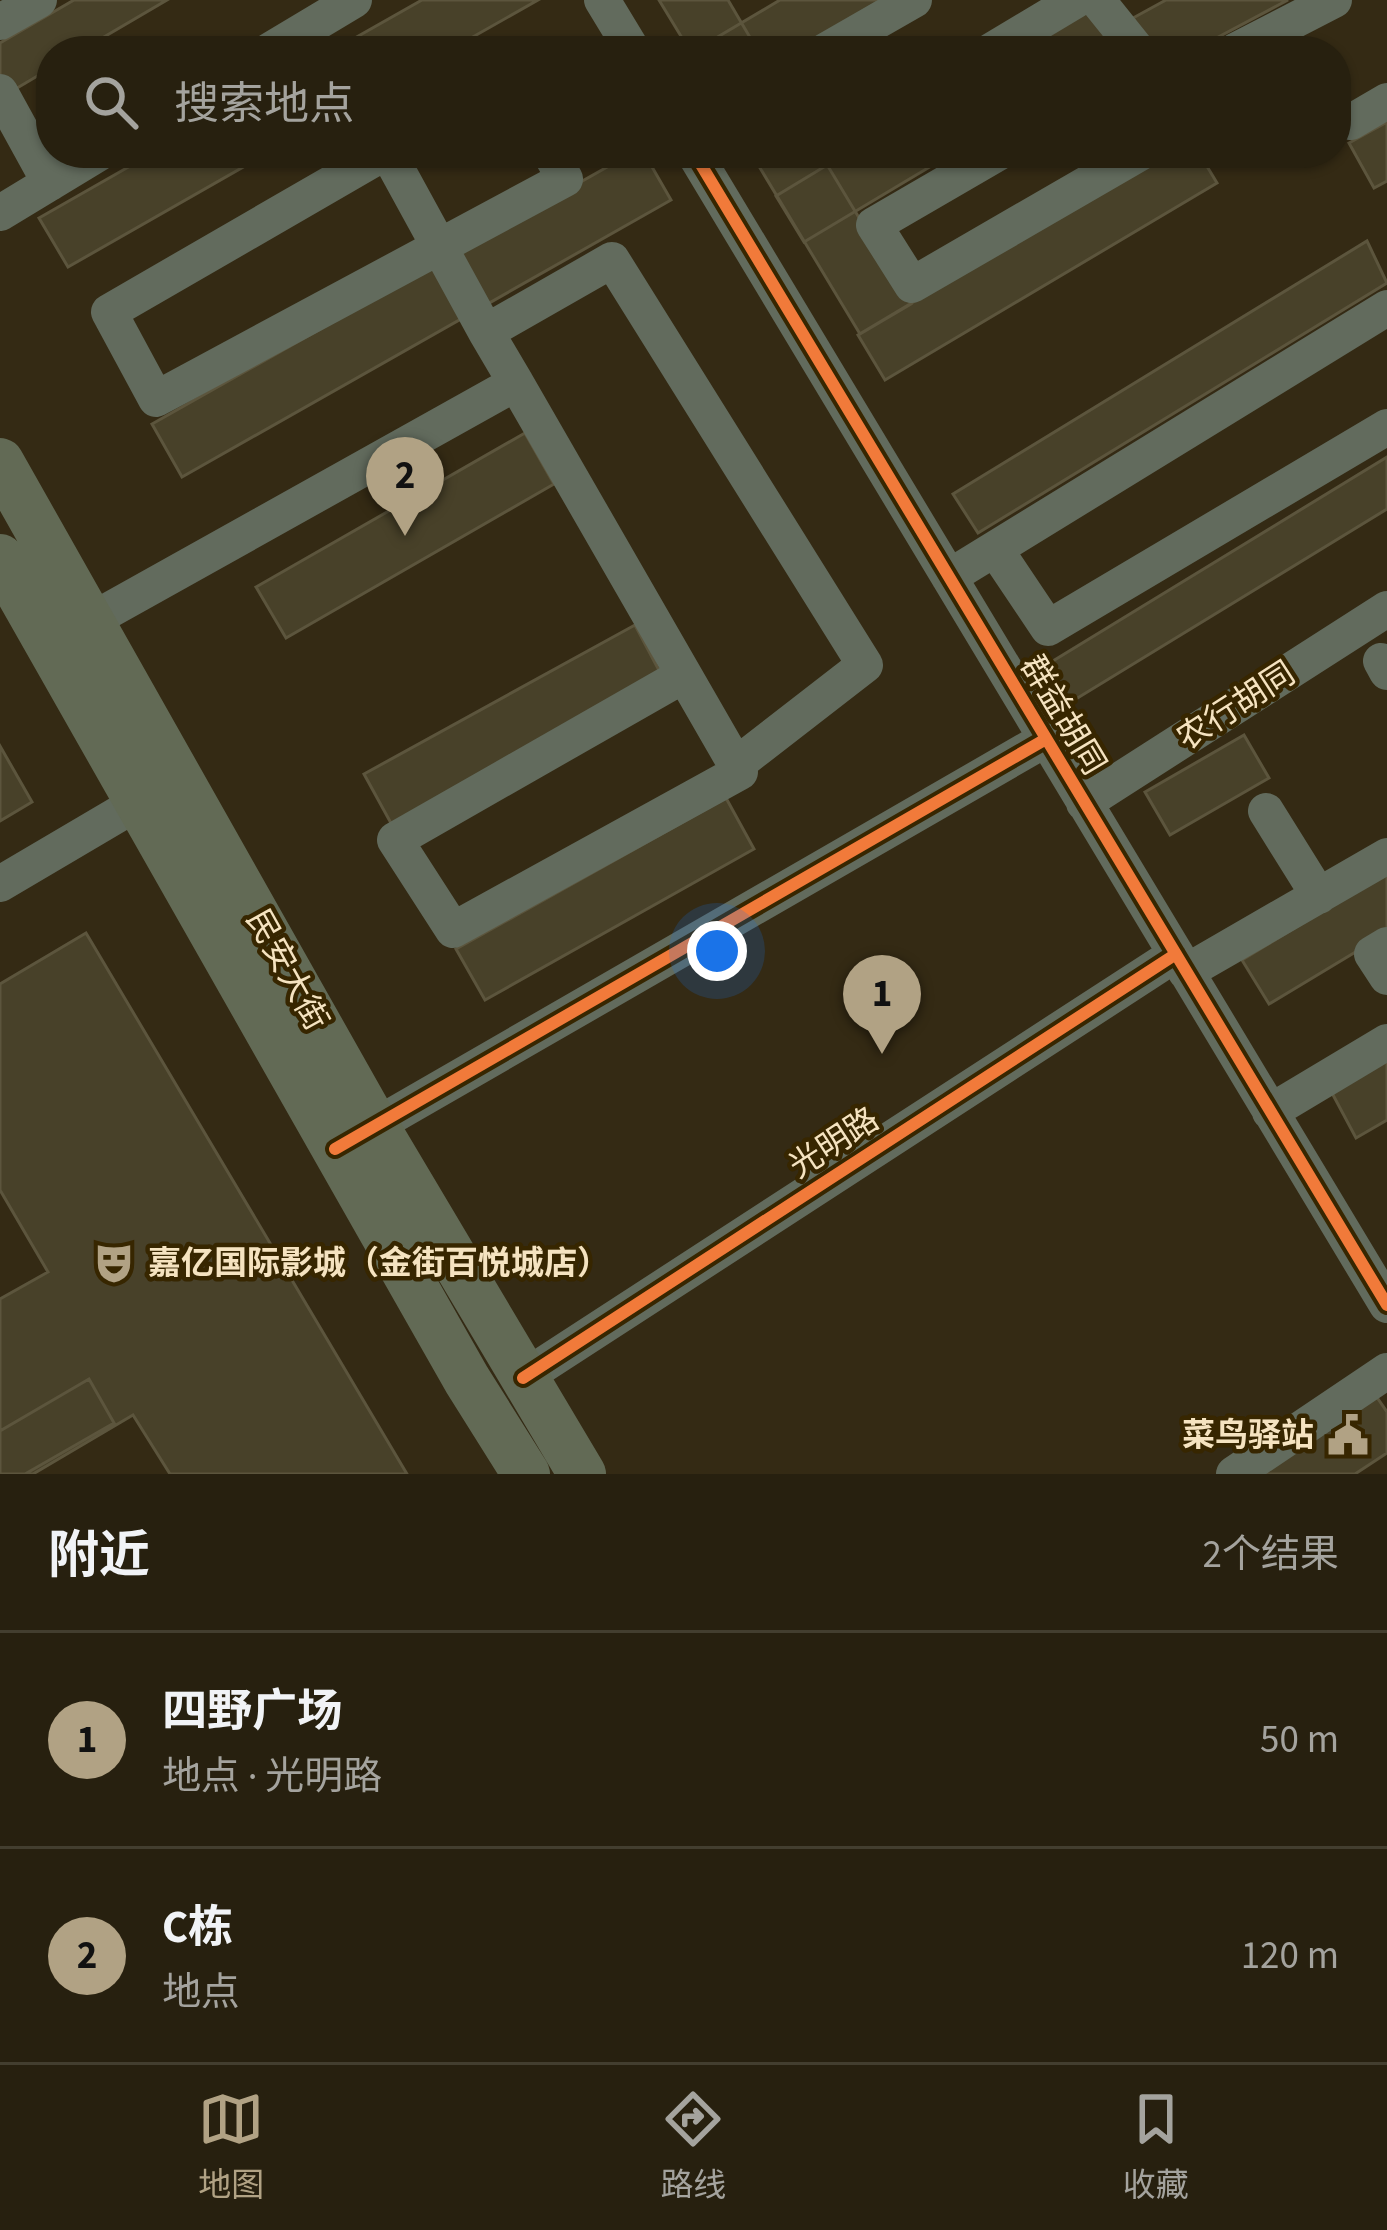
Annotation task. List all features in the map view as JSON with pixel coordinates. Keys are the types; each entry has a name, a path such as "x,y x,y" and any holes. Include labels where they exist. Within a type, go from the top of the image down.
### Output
{"main road":[{"name":"民安大街","path":"0,462 90,621 526,1474"},
{"name":"民安大街","path":"0,558 139,802 355,1137 523,1378 581,1474"}],"street":[{"path":"0,22 39,0"},
{"path":"326,36 354,0"},
{"path":"850,36 914,0"},
{"path":"1016,36 1076,0"},
{"path":"1097,0 1126,36"},
{"path":"1263,36 1334,0"},
{"path":"608,2 625,36"},
{"path":"0,92 36,157"},
{"path":"1351,122 1387,101"},
{"path":"42,168 50,182"},
{"path":"0,213 74,168"},
{"path":"360,168 109,312 156,399 565,179 559,168"},
{"path":"394,168 740,772 454,930 395,840 684,675"},
{"name":"群益胡同","path":"703,168 1270,1112 1374,1254 1387,1305"},
{"path":"972,168 874,225 912,285 1114,168"},
{"path":"486,332 612,260 865,664 736,765"},
{"path":"949,577 1387,308"},
{"path":"90,621 516,383"},
{"path":"995,549 1048,628 1387,428"},
{"name":"农行胡同","path":"1084,803 1387,609"},
{"path":"355,1137 1046,740"},
{"path":"0,884 139,802"},
{"path":"1266,811 1319,896"},
{"name":"光明路","path":"523,1378 1181,963 1319,896 1387,856"},
{"path":"1387,945 1372,954 1387,977"},
{"path":"1270,1112 1387,1042"},
{"path":"1234,1474 1387,1371"}],"building":[{"path":"74,0 167,0 106,36 36,36 36,77 7,94 0,82 0,43"},
{"path":"422,0 538,0 474,36 358,36"},
{"path":"659,0 728,0 749,36 681,36"},
{"path":"780,0 881,0 821,36 719,36"},
{"path":"1166,0 1288,0 1220,36 1142,36 1133,18"},
{"path":"1088,8 1105,36 1042,36"},
{"path":"1387,122 1387,181 1374,188 1351,142"},
{"path":"127,168 242,168 68,267 39,218"},
{"path":"605,168 653,168 671,200 182,477 152,424"},
{"path":"760,168 829,168 911,304 860,334"},
{"path":"822,168 928,168 804,242 776,196"},
{"path":"1138,168 1208,168 1217,183 885,380 858,335"},
{"path":"1367,241 1387,283 978,533 953,494"},
{"path":"525,433 554,484 286,638 256,587"},
{"path":"1387,457 1387,509 1071,702 1048,664"},
{"path":"635,625 662,676 392,825 364,774"},
{"path":"1244,735 1269,778 1170,835 1145,792"},
{"path":"0,746 32,802 0,821"},
{"path":"726,798 754,849 485,1000 456,949"},
{"path":"1387,872 1387,933 1269,1004 1242,960"},
{"path":"86,933 407,1474 170,1474 133,1415 33,1474 0,1474 0,1299 48,1272 0,1190 0,984"},
{"path":"1387,1060 1387,1120 1356,1138 1332,1093"},
{"path":"89,1379 114,1423 25,1474 0,1474 0,1431"},
{"path":"1376,1396 1387,1412 1387,1453 1355,1474 1260,1474"}],"cycle path":[{"path":"703,168 1387,1305"},
{"path":"335,1149 1046,739"},
{"path":"523,1378 1176,954"}],"place":[{"name":"C栋","path":"405,536"},
{"name":"四野广场","path":"882,1054"},
{"name":"嘉亿国际影城（金街百悦城店）","path":"114,1263"},
{"name":"菜鸟驿站","path":"1348,1435"}]}
